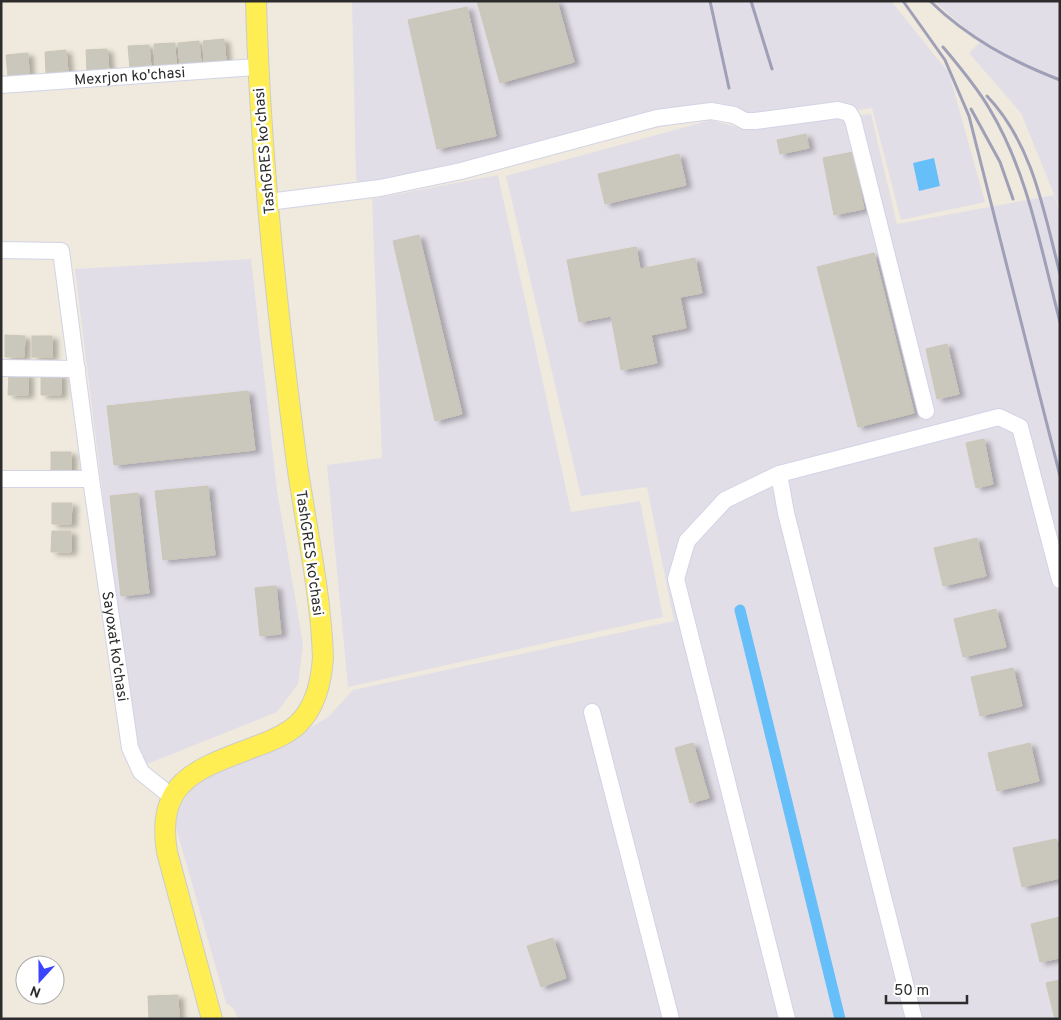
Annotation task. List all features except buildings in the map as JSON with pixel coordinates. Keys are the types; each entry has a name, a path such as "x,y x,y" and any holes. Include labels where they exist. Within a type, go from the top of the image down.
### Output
{"main road":[{"name":"TashGRES ko'chasi","path":"212,1019 167,852 164,824 172,797 184,782 198,771 276,739 297,724 314,702 322,674 322,642 297,462 268,202 257,67 256,1"}],"street":[{"name":"Mexrjon ko'chasi","path":"1,85 257,67"},
{"path":"268,202 380,188 461,171 657,118 711,111 734,115 745,121 755,122 838,110 849,113 853,120 926,411"},
{"name":"Sayoxat ko'chasi","path":"1,250 61,251 90,479 130,748 141,772 172,797"},
{"path":"1,368 77,369"},
{"path":"787,1019 676,579 688,541 725,500 779,474 999,417 1020,427 1060,580"},
{"path":"779,474 786,513 914,1019"},
{"path":"1,479 90,479"},
{"path":"592,712 671,1019"}],"shaded area":[{"path":"352,1 891,1 949,73 985,202 901,220 872,108 745,126 712,115 504,163 359,190 356,177"},
{"path":"934,1 1060,1 1060,209 1021,113 969,53 980,42"},
{"path":"871,114 897,224 1054,195 1060,212 1060,1019 238,1019 234,1009 226,1003 173,817 196,782 284,744 328,717 353,690 674,621 647,487 581,496 506,176 711,120 743,129"},
{"path":"498,175 571,512 640,501 663,617 348,687 327,465 382,458 372,199"},
{"path":"251,259 277,490 303,645 298,684 277,712 142,766 133,742 75,269"}],"water":[{"path":"934,158 940,186 919,191 913,163"}],"waterway":[{"path":"740,610 840,1019"}],"railway":[{"path":"710,1 729,88"},
{"path":"751,1 772,69"},
{"path":"903,1 945,60 969,116 1060,476"},
{"path":"930,1 959,26 991,47 1024,65 1060,80"},
{"path":"943,47 984,100 1014,158 1032,212 1060,322"},
{"path":"987,96 1003,115 1016,135 1026,157 1042,203 1060,274"},
{"path":"971,109 1000,162 1013,199"}]}
